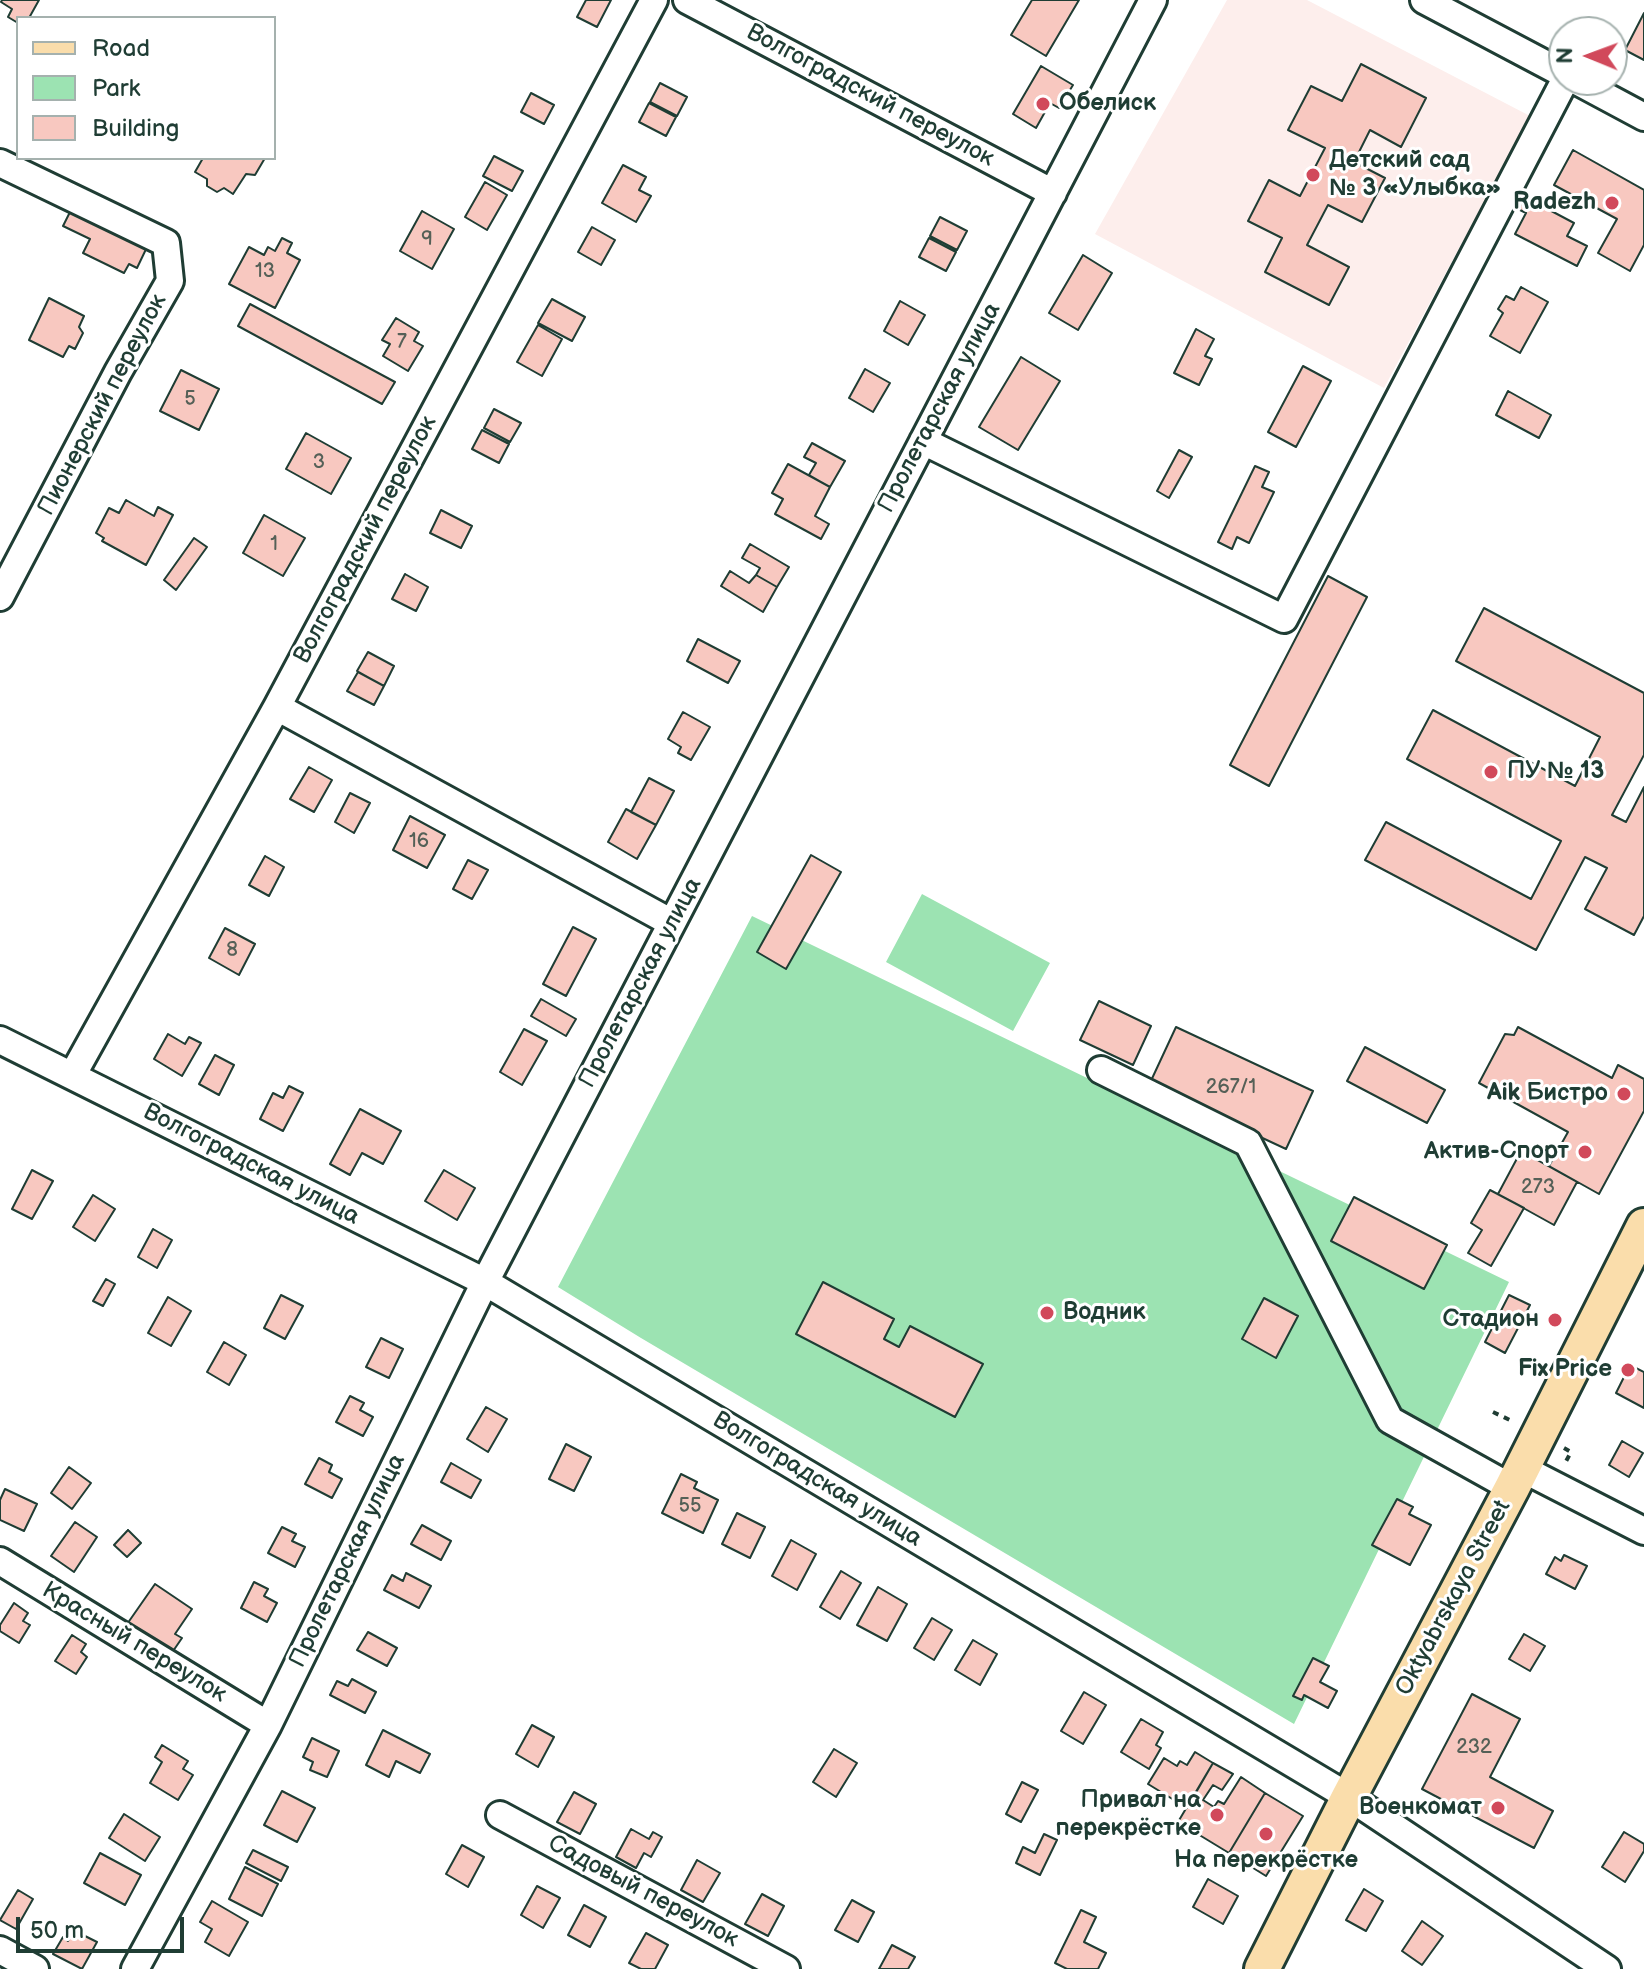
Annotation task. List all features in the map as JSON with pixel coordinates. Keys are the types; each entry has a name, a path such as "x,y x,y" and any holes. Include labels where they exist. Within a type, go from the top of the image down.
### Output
{"main road":[{"name":"Oktyabrskaya Street","path":"1262,1969 1644,1226"}],"street":[{"name":"Волгоградский переулок","path":"72,1076 277,707 654,0"},
{"name":"Волгоградский переулок","path":"687,0 1053,193"},
{"name":"Пролетарская улица","path":"135,1969 268,1725 485,1282 1153,0"},
{"path":"1424,0 1548,68"},
{"path":"923,441 1284,619 1555,96"},
{"path":"1605,96 1644,117"},
{"name":"Пионерский переулок","path":"0,163 166,243 170,281 118,372 0,597"},
{"path":"277,707 672,923"},
{"name":"Волгоградская улица","path":"0,1040 485,1282 1349,1797 1607,1969"},
{"path":"1101,1070 1248,1143 1390,1420 1516,1478 1644,1531"},
{"name":"Красный переулок","path":"0,1561 268,1725"},
{"name":"Садовый переулок","path":"500,1815 786,1969"},
{"path":"0,1950 35,1969"}],"shaded area":[{"name":"Детский сад № 3 «Улыбка»","path":"1227,0 1307,0 1530,116 1384,388 1095,234"}],"green space":[{"path":"922,894 1050,963 1013,1031 886,962"},
{"name":"Водник","path":"752,916 1509,1282 1294,1724 558,1287"}],"building":[{"path":"39,0 30,16 16,16 16,22 8,17 12,9 1,2"},
{"path":"586,0 611,0 597,27 577,17"},
{"path":"1032,0 1079,0 1046,56 1011,35"},
{"path":"1644,13 1644,60 1628,52 1628,44"},
{"path":"1361,64 1426,98 1401,147 1370,130 1354,162 1385,178 1362,222 1328,205 1307,245 1349,267 1329,305 1265,272 1282,238 1248,221 1269,180 1300,196 1325,148 1288,130 1311,86 1342,101"},
{"path":"1041,66 1073,85 1059,108 1050,103 1036,128 1013,114"},
{"path":"660,83 687,97 677,116 650,102"},
{"path":"531,93 554,105 544,124 521,112"},
{"path":"649,103 676,117 666,136 639,122"},
{"path":"1573,150 1644,190 1644,245 1630,271 1598,253 1617,219 1554,185"},
{"path":"494,156 523,171 512,191 483,176"},
{"path":"202,160 264,160 255,175 246,174 233,194 224,188 217,192 207,186 207,179 195,172"},
{"path":"623,165 646,177 639,190 651,196 636,222 602,203"},
{"path":"485,182 507,195 487,230 465,217"},
{"path":"1525,197 1574,223 1567,236 1587,246 1577,266 1515,234 1526,213 1518,209"},
{"path":"72,208 148,245 137,268 129,264 124,273 83,253 90,239 63,226"},
{"path":"422,211 454,229 432,269 400,251"},
{"path":"940,217 967,231 957,250 930,236"},
{"path":"592,227 615,240 601,265 578,252"},
{"path":"282,238 292,243 287,253 300,260 275,308 229,284 249,247 264,255 268,247 275,251"},
{"path":"929,238 956,252 946,271 919,257"},
{"path":"1083,255 1112,273 1078,330 1049,313"},
{"path":"1521,287 1548,302 1520,353 1490,336 1503,313 1498,309 1506,296 1514,300"},
{"path":"49,298 84,316 79,327 83,333 75,349 69,346 63,357 29,340"},
{"path":"552,299 585,317 572,341 538,323"},
{"path":"900,301 925,315 908,345 884,331"},
{"path":"250,304 395,382 382,404 238,326"},
{"path":"396,318 419,332 414,341 423,346 408,371 383,356 390,344 382,340"},
{"path":"538,325 562,339 542,376 517,362"},
{"path":"1196,329 1214,339 1205,356 1212,359 1199,385 1174,373"},
{"path":"1021,357 1060,381 1018,450 979,427"},
{"path":"1303,366 1331,381 1296,447 1268,432"},
{"path":"865,369 890,383 873,412 849,398"},
{"path":"181,370 219,389 199,430 160,411"},
{"path":"1508,391 1551,415 1539,438 1496,415"},
{"path":"494,409 521,423 510,442 484,428"},
{"path":"482,430 509,444 499,463 472,449"},
{"path":"306,433 351,458 331,494 286,469"},
{"path":"812,443 845,461 830,487 809,475 816,463 804,457"},
{"path":"1179,450 1192,457 1169,498 1157,491"},
{"path":"788,464 830,487 815,516 829,524 821,539 775,514 783,499 772,493"},
{"path":"1255,466 1269,472 1262,487 1274,492 1249,543 1237,537 1232,549 1218,542"},
{"path":"126,500 154,516 158,507 173,515 146,565 102,541 104,538 96,533 109,508 119,513"},
{"path":"441,510 472,526 461,548 430,533"},
{"path":"264,515 305,538 283,576 243,553"},
{"path":"194,538 207,547 176,590 164,580"},
{"path":"750,544 789,567 777,587 756,575 760,568 742,558"},
{"path":"730,571 749,583 756,575 777,587 763,612 721,586"},
{"path":"405,574 428,587 416,611 392,599"},
{"path":"1328,576 1367,597 1269,786 1230,765"},
{"name":"ПУ № 13","path":"1484,608 1644,693 1644,755 1612,815 1626,822 1644,787 1644,916 1634,935 1585,909 1607,868 1585,857 1536,950 1365,860 1386,822 1531,899 1561,841 1407,759 1433,710 1575,786 1600,737 1456,661"},
{"path":"698,639 740,661 728,683 687,661"},
{"path":"368,652 394,666 384,686 357,671"},
{"path":"358,672 384,686 374,705 347,691"},
{"path":"683,712 710,727 691,760 678,753 681,747 668,739"},
{"path":"309,767 332,780 314,812 290,799"},
{"path":"649,778 674,791 656,825 631,812"},
{"path":"350,793 370,803 354,833 335,822"},
{"path":"626,809 656,825 637,859 608,842"},
{"path":"410,816 445,835 427,868 393,850"},
{"path":"811,855 841,872 786,969 757,952"},
{"path":"265,856 284,867 269,896 249,885"},
{"path":"468,860 488,870 472,899 453,889"},
{"path":"573,927 596,939 566,996 543,984"},
{"path":"225,928 255,944 239,975 209,958"},
{"path":"541,999 576,1019 566,1036 531,1016"},
{"path":"1099,1001 1151,1026 1133,1065 1080,1040"},
{"path":"1176,1027 1313,1091 1286,1149 1149,1085"},
{"path":"1518,1027 1612,1078 1618,1065 1644,1079 1644,1111 1599,1194 1549,1166 1568,1132 1479,1083 1505,1034 1514,1035"},
{"path":"524,1029 547,1041 522,1085 500,1072"},
{"path":"168,1034 185,1044 189,1037 201,1043 182,1076 154,1059"},
{"path":"1365,1047 1445,1090 1427,1123 1347,1081"},
{"path":"215,1055 234,1065 219,1095 199,1084"},
{"path":"289,1086 303,1093 283,1131 260,1119 273,1093 283,1098"},
{"path":"360,1109 401,1131 383,1164 362,1153 350,1175 330,1164"},
{"path":"1521,1151 1577,1182 1554,1225 1498,1194"},
{"path":"32,1170 53,1181 32,1219 12,1209"},
{"path":"444,1170 475,1188 457,1220 425,1201"},
{"path":"1490,1190 1524,1208 1491,1266 1468,1253 1482,1230 1471,1223"},
{"path":"93,1195 115,1209 95,1241 73,1227"},
{"path":"1354,1197 1447,1245 1424,1289 1331,1241"},
{"path":"153,1229 172,1240 157,1268 138,1257"},
{"path":"106,1279 115,1284 103,1306 93,1301"},
{"path":"823,1282 894,1319 884,1339 899,1347 910,1326 983,1364 955,1417 796,1334"},
{"path":"281,1295 303,1306 285,1339 264,1328"},
{"path":"1509,1295 1530,1305 1505,1353 1485,1342"},
{"path":"168,1297 191,1311 171,1346 148,1333"},
{"path":"1264,1298 1298,1316 1276,1358 1242,1339"},
{"path":"381,1338 403,1349 389,1378 366,1367"},
{"path":"224,1342 246,1355 229,1385 207,1372"},
{"path":"1630,1365 1644,1372 1644,1408 1616,1393"},
{"path":"350,1396 364,1403 360,1410 373,1417 363,1436 336,1422"},
{"path":"486,1407 507,1419 488,1452 467,1439"},
{"path":"1622,1441 1643,1453 1629,1477 1609,1465"},
{"path":"566,1444 591,1457 574,1491 549,1479"},
{"path":"319,1458 332,1465 329,1472 342,1479 332,1498 305,1484"},
{"path":"451,1463 481,1480 471,1498 441,1482"},
{"path":"69,1467 91,1483 72,1509 51,1493"},
{"path":"681,1474 697,1482 694,1488 718,1500 703,1533 662,1513"},
{"path":"5,1489 37,1504 24,1531 0,1520 0,1500"},
{"path":"1397,1499 1413,1507 1409,1514 1431,1525 1410,1565 1372,1545"},
{"path":"737,1513 765,1527 750,1558 722,1544"},
{"path":"75,1522 97,1537 74,1572 51,1556"},
{"path":"422,1525 451,1541 441,1560 411,1544"},
{"path":"282,1527 296,1534 292,1541 305,1547 295,1567 268,1553"},
{"path":"128,1530 141,1543 127,1557 114,1545"},
{"path":"791,1540 816,1554 797,1590 772,1576"},
{"path":"1564,1555 1587,1566 1575,1589 1546,1574 1555,1557 1561,1561"},
{"path":"841,1571 861,1583 840,1619 820,1607"},
{"path":"406,1573 431,1586 419,1608 384,1590 392,1575 403,1581"},
{"path":"254,1582 268,1589 264,1596 277,1603 267,1622 241,1608"},
{"path":"155,1584 192,1609 175,1634 182,1638 169,1657 125,1627"},
{"path":"878,1587 907,1604 887,1641 857,1625"},
{"path":"14,1603 28,1613 23,1621 30,1625 19,1643 0,1631 0,1625"},
{"path":"932,1618 952,1630 934,1660 914,1648"},
{"path":"368,1632 397,1648 387,1666 357,1650"},
{"path":"1524,1634 1545,1646 1530,1671 1509,1659"},
{"path":"72,1635 86,1644 81,1652 87,1657 76,1674 55,1661"},
{"path":"973,1640 997,1654 980,1685 955,1670"},
{"path":"1313,1658 1329,1666 1320,1682 1337,1691 1328,1708 1304,1695 1302,1700 1293,1696"},
{"path":"352,1679 376,1692 365,1713 330,1695 337,1681 348,1686"},
{"path":"1084,1692 1106,1705 1083,1744 1061,1731"},
{"path":"1472,1694 1520,1719 1490,1777 1553,1811 1534,1848 1422,1789"},
{"path":"1141,1719 1163,1732 1156,1745 1161,1748 1149,1769 1121,1752"},
{"path":"532,1725 554,1737 538,1767 516,1754"},
{"path":"383,1730 430,1754 420,1773 396,1761 389,1777 366,1765"},
{"path":"312,1738 339,1751 327,1777 310,1770 313,1762 303,1757"},
{"path":"162,1745 188,1761 183,1769 193,1775 178,1800 150,1783 162,1762 155,1757"},
{"path":"834,1749 857,1763 836,1797 813,1782"},
{"path":"1195,1752 1213,1763 1187,1808 1148,1784 1164,1758 1177,1766 1180,1761 1187,1765"},
{"name":"Привал на перекрёстке","path":"1213,1763 1233,1774 1222,1790 1213,1785 1203,1800 1214,1807 1218,1801 1224,1804 1241,1777 1265,1793 1229,1853 1178,1822"},
{"path":"1022,1782 1038,1790 1021,1822 1006,1814"},
{"path":"282,1791 315,1808 297,1842 264,1825"},
{"path":"574,1792 596,1804 580,1834 557,1822"},
{"name":"На перекрёстке","path":"1265,1793 1303,1816 1266,1876 1229,1853"},
{"path":"124,1814 160,1837 145,1861 109,1838"},
{"path":"631,1829 649,1839 653,1832 662,1837 651,1857 644,1853 636,1868 616,1857"},
{"path":"1624,1832 1644,1844 1644,1851 1625,1882 1602,1867"},
{"path":"1044,1834 1057,1840 1040,1875 1016,1863 1023,1847 1035,1853"},
{"path":"462,1845 484,1857 468,1887 446,1874"},
{"path":"253,1850 288,1867 281,1881 246,1863"},
{"path":"100,1853 141,1875 125,1905 84,1883"},
{"path":"697,1860 720,1873 703,1902 681,1890"},
{"path":"245,1867 278,1884 262,1916 229,1899"},
{"path":"1208,1879 1238,1896 1223,1924 1193,1907"},
{"path":"537,1886 560,1898 543,1928 521,1915"},
{"path":"1364,1889 1383,1901 1366,1931 1346,1920"},
{"path":"18,1890 33,1899 16,1929 0,1920"},
{"path":"762,1894 784,1906 768,1936 745,1924"},
{"path":"852,1900 874,1912 858,1942 835,1930"},
{"path":"212,1901 248,1922 229,1956 205,1942 212,1929 200,1922"},
{"path":"584,1905 606,1917 590,1947 568,1935"},
{"path":"1081,1910 1096,1917 1084,1942 1106,1953 1098,1969 1067,1969 1055,1963"},
{"path":"1422,1921 1443,1936 1422,1965 1402,1951"},
{"path":"73,1930 97,1942 82,1969 53,1954 63,1937 68,1941"},
{"path":"646,1933 668,1945 655,1969 641,1969 629,1963"},
{"path":"892,1945 915,1957 908,1969 879,1969"}],"place":[{"name":"Обелиск","path":"1043,104"},
{"name":"Детский сад № 3 «Улыбка»","path":"1313,175"},
{"name":"Radezh","path":"1612,203"},
{"name":"ПУ № 13","path":"1491,772"},
{"name":"Aik Бистро","path":"1624,1094"},
{"name":"Актив-Спорт","path":"1585,1152"},
{"name":"Водник","path":"1047,1313"},
{"name":"Стадион","path":"1555,1320"},
{"name":"Fix Price","path":"1628,1370"},
{"name":"Военкомат","path":"1498,1808"},
{"name":"Привал на перекрёстке","path":"1217,1815"},
{"name":"На перекрёстке","path":"1266,1834"}]}
